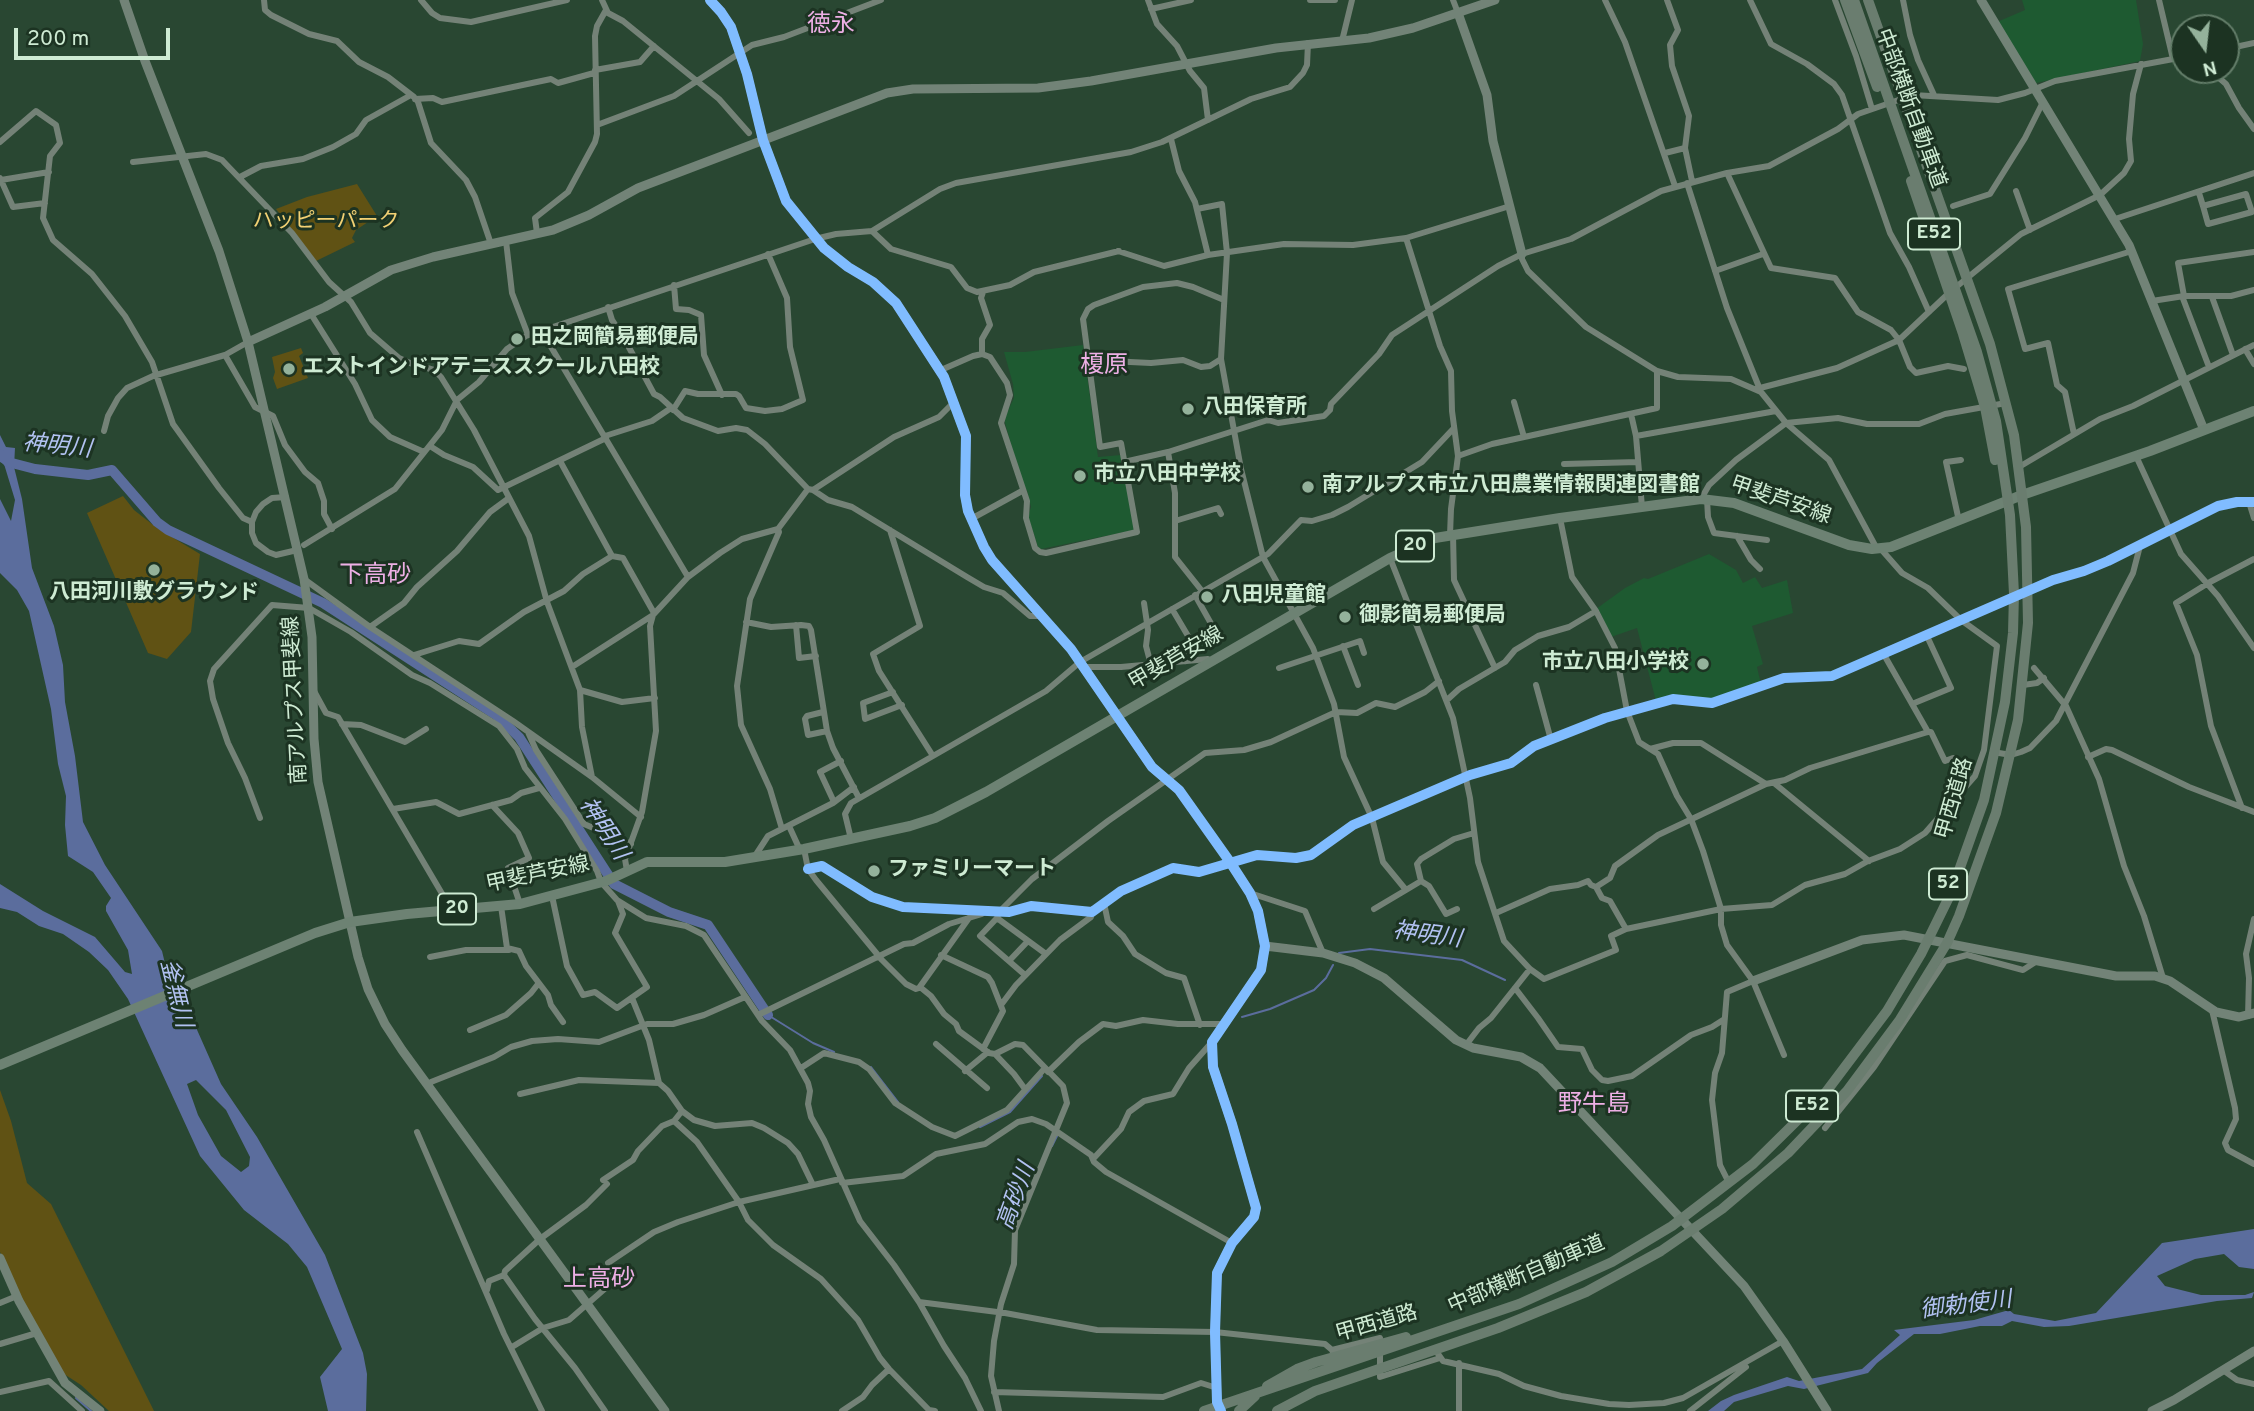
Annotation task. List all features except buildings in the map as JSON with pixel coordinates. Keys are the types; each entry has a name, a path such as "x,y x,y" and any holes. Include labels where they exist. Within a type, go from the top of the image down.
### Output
{"highway":[{"name":"甲西道路","path":"1239,1411 1280,1377 1334,1354 1456,1320 1545,1287 1609,1256 1678,1214 1727,1178 1779,1133 1836,1070 1881,1009 1922,938 1965,841 1979,797 2003,667 2007,600 2001,504 1985,407 1950,292 1878,107 1850,0"},
{"name":"中部横断自動車道","path":"1206,1410 1487,1316 1612,1262 1672,1226 1728,1185 1777,1142 1826,1092 1887,1011 1921,954 1951,893 1984,800 2005,702 2012,634 2013,555 2004,473 1996,421 1969,326 1850,0"},
{"name":"甲西道路","path":"1277,1411 1315,1391 1380,1369 1438,1354 1586,1292 1652,1257 1693,1230 1755,1183 1788,1153 1847,1091 1899,1021 1947,943 1985,848 2011,755 2024,685 2029,592 2022,495 2006,403 1967,277 1868,0"}],"main road":[{"name":"甲斐芦安線","path":"0,1065 308,936 349,922 520,904 603,881 655,861 709,863 754,858 910,826 951,812 1422,542 1560,518 1704,499 1734,503 1849,545 1878,548 1905,544 2022,495 2136,456 2254,411"}],"street":[{"name":"南アルプス甲斐線","path":"124,0 222,261 248,342 286,496 309,606 318,782 349,922 373,1002 396,1041 665,1411"},
{"path":"264,0 265,10 271,16 309,34 337,41 359,62 388,77 413,97 431,143 466,180 475,197 491,244"},
{"path":"421,0 440,18 471,22 568,0"},
{"path":"602,0 612,17 623,21 719,99 749,133"},
{"path":"710,0 727,20 740,53 763,140 786,201 815,239 834,257 873,282 896,303 941,370 966,436 965,495 971,519 992,560 1082,665 1152,767 1179,790 1230,862 1258,911 1265,946 1261,970 1252,986 1222,1024 1212,1042 1189,1068 1173,1094 1144,1101 1129,1112 1121,1129 1093,1159"},
{"path":"597,125 674,96 752,45 784,37 881,0"},
{"path":"1148,0 1157,24 1177,46 1206,91 1208,120"},
{"path":"1151,9 1191,0"},
{"path":"1310,0 1335,0"},
{"path":"1342,41 1352,0"},
{"path":"1453,0 1487,96 1493,141 1522,259 1528,271 1586,327 1657,371 1678,377 1731,379 1761,390 1837,368 1899,340 1967,277 2029,230 2101,195 2124,173 2131,161 2129,139 2133,94 2141,64"},
{"path":"104,431 108,416 121,394 139,381 225,355 311,314 391,270 537,233 583,218 638,188 887,93 913,89 1038,88 1091,81 1308,43 1369,38 1413,28 1495,0"},
{"path":"1605,0 1625,42 1675,186"},
{"path":"1390,558 1447,700 1466,778 1478,862 1504,941 1539,977 1552,977 1616,950 1611,936 1626,929 1721,909 1772,905 1805,885 1845,874 1900,849 1925,833 1975,776 1987,751 1997,646 1961,620 1928,588 1902,573 1878,548 1829,460 1786,423 1761,390 1714,271 1690,182 1685,148 1689,116 1672,66 1670,45 1678,30 1667,0"},
{"path":"1750,0 1771,44 1807,64 1834,84 1842,95 1890,233 1929,312"},
{"path":"1835,0 1878,107"},
{"path":"1903,0 1918,60 1934,95"},
{"path":"1981,0 2101,195 2132,251 2204,429"},
{"path":"2159,0 2170,50"},
{"path":"537,233 535,218 568,192 595,142 595,36 606,10"},
{"path":"304,545 395,489 448,422 455,403 479,382 507,349 528,335 815,239 872,231 940,189 956,183 1131,152 1171,138 1251,99 1290,87 1307,65 1308,43"},
{"path":"240,177 261,166 303,159 333,147 356,134 366,120 413,97 426,97 442,102 551,79 558,83 640,62 654,46"},
{"path":"1124,462 1168,452 1268,420 1278,423 1324,416 1330,411 1331,404 1379,354 1392,335 1475,280 1522,254 1572,239 1615,214 1675,186 1769,166 1851,119 1878,107 1913,94 1998,100 2054,81 2170,59"},
{"path":"2226,84 2254,129"},
{"path":"1953,206 1990,194 2025,138 2043,102"},
{"path":"0,142 36,111 57,127 60,143 50,156 43,218 52,240 106,289 141,340 158,375 173,424 243,518 252,522"},
{"path":"1171,138 1180,171 1197,209 1208,256"},
{"path":"1665,153 1685,148"},
{"path":"133,162 206,154 222,160 292,233 329,282 351,302 370,333 388,351 410,363 434,370 441,377 474,430 529,536 547,602 580,691 582,727 592,777"},
{"path":"45,203 13,207 0,179 49,172"},
{"path":"1727,173 1771,268 1835,278 1858,312 1891,330 1899,340 1910,367 1916,373 1948,366 1964,369"},
{"path":"2115,219 2254,173"},
{"path":"2016,191 2029,230"},
{"path":"2199,193 2208,224 2252,212 2246,194 2203,206"},
{"path":"1197,209 1222,204 1227,253 1221,359 1241,469 1263,557 1316,655 1336,712 1344,757 1372,818 1383,862 1406,890"},
{"path":"872,231 891,249 951,267 967,288 983,292 1010,285 1034,272 1119,251 1164,265 1284,244 1353,245 1406,238 1510,206"},
{"path":"1406,238 1451,371 1458,456 1451,509 1454,580 1495,668"},
{"path":"506,241 512,293 528,335"},
{"path":"2074,434 2065,392 2057,385 2048,343 2025,349 2008,289 2132,251"},
{"path":"2209,367 2183,296 2178,263 2254,252"},
{"path":"430,446 473,467 498,490 606,437 652,421 672,409 685,391 736,394 746,408 765,411 782,409 803,400 790,346 787,298 768,254"},
{"path":"1714,271 1763,254"},
{"path":"941,370 982,354 990,357 1007,383 1010,395 1001,423 1028,506 1026,517 1035,548 1046,553 1137,532 1121,443 1100,447 1083,324 1088,309 1094,304 1143,286 1168,284 1193,287 1224,300"},
{"path":"674,285 676,309 701,315 704,355 722,395"},
{"path":"2152,301 2183,296 2231,296 2254,290"},
{"path":"982,354 982,339 990,325 981,298 983,292"},
{"path":"2212,297 2233,355"},
{"path":"608,307 612,320 654,394 683,418 718,431 736,428 747,430 765,444 810,490 828,500 852,507 984,587 1003,593 1030,616 1043,617"},
{"path":"311,314 355,384 372,420 390,437 424,452"},
{"path":"541,330 688,577"},
{"path":"2019,467 2100,419 2133,406 2233,355 2249,351 2254,345"},
{"path":"2249,351 2254,364"},
{"path":"225,355 255,407 273,416 285,445 310,478 318,483 324,501 324,514 332,529"},
{"path":"1087,360 1151,363 1183,360 1201,367 1210,366 1221,359"},
{"path":"1458,456 1492,444 1657,408 1657,371"},
{"path":"572,667 653,614 688,577 736,542 778,529 810,490 894,437 939,417 954,402"},
{"path":"1514,402 1524,437"},
{"path":"1767,540 1714,533 1704,499 1709,485 1727,468 1786,423 1838,418 1867,424 1919,424 1945,414 2006,403"},
{"path":"1636,436 1776,411"},
{"path":"1630,414 1636,436 1642,507"},
{"path":"850,839 845,814 851,803 1046,691 1082,665 1263,557 1301,520 1332,515 1348,508 1422,461 1454,428"},
{"path":"1168,452 1175,493 1175,557 1199,593 1218,636"},
{"path":"2136,456 2180,554 2218,596 2254,648"},
{"path":"1959,521 1946,462 1961,460"},
{"path":"560,461 612,556"},
{"path":"1564,464 1638,462"},
{"path":"971,519 1022,491"},
{"path":"286,496 272,498 256,512 252,522 253,538 260,548 276,555 293,551"},
{"path":"370,627 404,603 416,587 457,551 490,512 509,498"},
{"path":"1001,1005 1046,954 1069,932 1091,917 1092,912 1121,891 1173,868 1199,873 1257,855 1304,858 1343,830 1470,775 1511,763 1534,746 1586,724 1673,699 1712,703 1784,678 1832,676 2053,580 2096,566 2218,506 2251,502 2254,518"},
{"path":"1175,521 1219,508 1221,514"},
{"path":"1560,518 1572,577 1596,611 1615,648 1627,711 1639,742 1658,754 1676,796 1691,819 1721,909 1721,925 1727,945 1753,981 1784,1055"},
{"path":"778,529 779,532 753,587 737,686 741,725 785,827 802,850 808,869 878,956 906,984 916,989 969,918"},
{"path":"890,530 920,626 873,654 879,671 933,756"},
{"path":"1737,536 1759,569"},
{"path":"1987,751 2011,755 2030,748 2056,721 2133,573 2140,546"},
{"path":"414,655 459,641 479,644 524,611 547,602 612,556 623,558 653,614 650,626 656,733 641,817 622,873"},
{"path":"2242,808 2211,726 2196,655 2176,607 2178,600 2254,559"},
{"path":"305,583 528,732 592,777 641,817"},
{"path":"1144,603 1146,646 1151,665"},
{"path":"260,818 228,743 213,699 210,681 214,669 272,605 309,606 412,675 430,683 499,726 517,749 525,768 539,788 565,819 617,900 622,914 615,933 647,987 617,1008 595,992 583,995 568,966 552,896"},
{"path":"1172,610 1194,646 1181,653 1186,661"},
{"path":"1447,700 1459,689 1505,662 1514,650 1525,643 1538,636 1569,627 1596,611"},
{"path":"746,622 771,627 809,626 827,731 859,798"},
{"path":"796,625 799,658 816,656"},
{"path":"1912,704 1951,688 1926,634"},
{"path":"1279,668 1360,641 1364,653"},
{"path":"1343,646 1358,685"},
{"path":"1883,653 1928,732 1931,732 1945,761 1953,758"},
{"path":"1082,665 1151,665 1208,659 1210,663"},
{"path":"2034,668 2066,706 2106,800 2124,866 2144,916 2163,978"},
{"path":"2024,685 2037,683 2044,678"},
{"path":"1026,975 980,936 1032,879 1205,753 1244,750 1271,742 1336,712 1357,713 1376,703 1395,707 1425,692 1439,681"},
{"path":"1536,685 1551,740"},
{"path":"313,690 326,713 338,717 444,897 447,910"},
{"path":"580,691 622,702 655,698"},
{"path":"893,692 863,703 865,719 902,705"},
{"path":"823,712 804,719 808,735 827,731"},
{"path":"342,724 361,726 405,742 426,729"},
{"path":"528,732 536,750 584,824 631,844"},
{"path":"1596,887 1610,878 1615,866 1643,844 1691,819 1766,784 1870,747 1928,732"},
{"path":"1650,749 1672,743 1701,743 1766,784"},
{"path":"2088,757 2106,749 2112,750 2177,781 2254,812"},
{"path":"834,802 820,772 841,761"},
{"path":"1774,783 1869,861"},
{"path":"754,858 768,836 834,802 854,786"},
{"path":"393,809 436,802 459,814 539,788"},
{"path":"492,805 518,833 529,858 508,868 520,904"},
{"path":"1457,909 1446,914 1429,886 1421,881 1417,864 1454,839 1474,832"},
{"path":"808,869 822,866 872,897 892,905 998,915 1046,954"},
{"path":"1374,909 1421,881"},
{"path":"1496,913 1550,889 1588,881 1596,887 1602,898 1610,901 1626,929"},
{"path":"1250,893 1305,911 1323,953"},
{"path":"617,900 646,918 686,926 704,935 758,1015 790,1050 810,1091 809,1112 860,1221 919,1302 965,1378 981,1411"},
{"path":"1104,903 1108,922 1123,936 1135,954 1166,973 1184,978 1200,1025"},
{"path":"501,906 509,950"},
{"path":"998,915 1031,906 1092,912"},
{"path":"758,1015 878,956 988,912"},
{"path":"1727,1178 1720,1165 1712,1100 1715,1073 1722,1054 1727,992 1862,940 1903,934 2125,977 2163,978 2212,1010 2231,1017 2251,1015 2246,954 2254,919"},
{"path":"1009,961 1028,941"},
{"path":"1265,946 1323,953 1355,963 1384,978 1448,1035 1466,1045 1521,1057 1541,1068 1744,1286 1785,1343 1828,1411"},
{"path":"430,957 466,950 519,951 563,1022"},
{"path":"941,955 988,977 1001,1005 1002,1017 989,1052"},
{"path":"1825,1128 1874,1067 1945,961 1967,955 2023,970 2038,960"},
{"path":"1466,1045 1530,969"},
{"path":"470,1030 506,1015 538,984"},
{"path":"920,987 956,1024 959,1031 989,1052 1014,1074 1025,1089"},
{"path":"1515,988 1558,1047 1582,1049 1592,1070 1602,1080 1608,1081 1632,1076 1691,1035 1723,1020"},
{"path":"429,1087 431,1082 494,1057 511,1047 532,1041 574,1039 592,1043 643,1026 656,1023 673,1024 704,1015 746,997"},
{"path":"632,998 649,1040 659,1083 682,1111 694,1120 715,1126 752,1123 764,1128 788,1143 798,1154 813,1185"},
{"path":"2212,1010 2235,1108 2235,1119 2225,1143 2228,1150 2254,1164"},
{"path":"955,1136 1007,1110 1025,1089 1102,1024 1116,1026 1143,1020 1200,1025 1222,1024"},
{"path":"1212,1042 1213,1068 1256,1208 1254,1217 1233,1243 1217,1273 1217,1402 1221,1411"},
{"path":"936,1044 987,1088"},
{"path":"965,1070 989,1052 1019,1044 1063,1086 1067,1103 1015,1230 1014,1264 998,1312 991,1376 999,1411"},
{"path":"801,1068 824,1053 859,1062 869,1069 895,1103 932,1127 955,1136 963,1149"},
{"path":"520,1094 579,1080 659,1083"},
{"path":"494,1310 487,1284 504,1275 505,1270 540,1239 586,1205 605,1182 633,1160 662,1126 674,1121 682,1111"},
{"path":"512,1348 543,1328 569,1320 616,1279 608,1263 654,1233 678,1222 739,1202 813,1185 896,1179 936,1154 985,1144 1017,1122 1025,1120 1038,1120 1057,1131 1106,1172 1233,1243"},
{"path":"674,1121 697,1142 739,1202 748,1220 773,1245 821,1279 858,1320 889,1369 929,1410 934,1411"},
{"path":"417,1132 494,1310 542,1411"},
{"path":"0,1258 14,1297 32,1334 65,1382 100,1411"},
{"path":"504,1275 605,1411"},
{"path":"0,1303 14,1297"},
{"path":"919,1302 998,1312 1104,1331 1215,1332 1325,1344 1334,1354"},
{"path":"0,1344 32,1334"},
{"path":"1380,1341 1380,1369"},
{"path":"1438,1354 1499,1374 1524,1386 1560,1396 1629,1405 1676,1401 1785,1343"},
{"path":"2152,1411 2254,1350"},
{"path":"1690,1411 1754,1359"},
{"path":"1459,1363 1459,1411"},
{"path":"842,1411 863,1397 889,1369"},
{"path":"2223,1370 2237,1380 2254,1384"},
{"path":"54,1384 64,1378"},
{"path":"0,1392 49,1381 82,1411"},
{"path":"994,1392 1163,1397 1201,1383 1217,1388"}],"shaded area":[{"path":"2022,0 2136,0 2143,44 2140,61 2036,83 1997,22 2025,10"},
{"path":"1083,345 1098,457 1121,455 1135,530 1041,549 1028,516 1031,507 1027,490 1023,486 1004,419 1014,398 1004,352"},
{"path":"1709,554 1736,570 1743,583 1755,577 1762,588 1787,580 1793,613 1752,626 1763,664 1757,667 1761,684 1719,700 1656,701 1637,628 1611,637 1596,609 1644,578 1648,579"}],"green space":[{"name":"ハッピーパーク","path":"357,184 377,216 356,230 352,238 355,242 316,261 276,209 307,197"},
{"name":"エストインドアテニススクール八田校","path":"301,348 303,353 299,356 308,378 277,389 273,378 275,372 272,357"},
{"name":"八田河川敷グラウンド","path":"123,496 134,510 157,528 200,554 191,632 167,659 148,653 87,513"},
{"path":"0,1090 27,1183 51,1204 154,1411 109,1411 81,1385 64,1374 30,1318 0,1252"}],"water":[{"name":"釜無川","path":"0,435 6,447 15,448 14,467 22,499 32,568 54,626 63,665 65,702 83,822 105,865 162,951 168,976 194,1023 221,1084 257,1137 325,1255 363,1353 367,1374 366,1411 328,1411 320,1377 342,1349 307,1267 288,1244 244,1210 200,1156 128,999 108,970 89,952 63,934 39,926 17,912 0,908 0,884 43,911 95,937 125,972 132,974 128,950 106,911 111,898 93,872 68,856 66,796 58,764 51,709 29,611 17,590 0,573 0,499 11,521 15,500 4,464 0,462","holes":["196,1080 226,1110 250,1157 249,1166 241,1172 221,1156 198,1115 187,1084"]},
{"path":"2254,1229 2254,1269 2239,1267 2224,1254 2195,1259 2157,1276 2165,1286 2201,1295 2245,1295 2254,1292 2252,1298 2217,1301 2069,1326 2044,1327 2012,1321 2002,1326 1980,1326 1940,1334 1914,1334 1868,1373 1804,1389 1788,1386 1734,1402 1724,1411 1708,1411 1734,1395 1787,1377 1799,1381 1862,1369 1900,1335 1894,1330 1974,1320 2009,1310 2014,1314 2055,1321 2096,1313 2162,1243"}],"waterway":[{"name":"神明川","path":"0,454 8,462 35,469 88,475 112,470 157,522 168,530 323,603 496,715 519,737 614,884 669,912 708,925 768,1015"},
{"name":"神明川","path":"1339,953 1370,949 1462,960 1505,980"},
{"name":"神明川","path":"1242,1017 1270,1009 1314,990 1326,978 1333,965"},
{"name":"神明川","path":"768,1015 813,1043 834,1052"},
{"name":"神明川","path":"871,1067 898,1102"},
{"name":"神明川","path":"980,1127 1010,1112 1042,1076"},
{"name":"高砂川","path":"1052,1146 1057,1136"},
{"path":"76,1398 91,1411"}],"cycle path":[{"path":"710,0 731,27 747,74 763,140 786,201 824,248 873,282 896,303 944,377 966,436 965,495 968,511 984,547 992,560 1071,649 1152,767 1179,790 1230,862 1258,911 1265,946 1261,970 1212,1042 1213,1067 1256,1208 1254,1217 1232,1243 1217,1273 1217,1402 1221,1411"},
{"path":"808,869 822,866 872,897 903,907 1009,912 1031,906 1092,912 1121,891 1173,868 1199,872 1257,855 1296,858 1311,855 1353,825 1470,775 1511,763 1534,746 1605,718 1673,699 1712,703 1784,678 1832,676 2053,580 2108,561 2218,506 2254,502"}],"place":[{"name":"田之岡簡易郵便局","path":"517,339"},
{"name":"エストインドアテニススクール八田校","path":"289,369"},
{"name":"八田保育所","path":"1188,409"},
{"name":"市立八田中学校","path":"1080,476"},
{"name":"南アルプス市立八田農業情報関連図書館","path":"1308,487"},
{"name":"八田河川敷グラウンド","path":"154,570"},
{"name":"八田児童館","path":"1207,597"},
{"name":"御影簡易郵便局","path":"1345,617"},
{"name":"市立八田小学校","path":"1703,664"},
{"name":"ファミリーマート","path":"874,871"}],"district":[{"name":"徳永","path":"831,26"},
{"name":"榎原","path":"1104,367"},
{"name":"下高砂","path":"375,577"},
{"name":"野牛島","path":"1594,1106"},
{"name":"上高砂","path":"599,1281"}],"water label":[{"name":"御勅使川","path":"1966,1307"}]}
